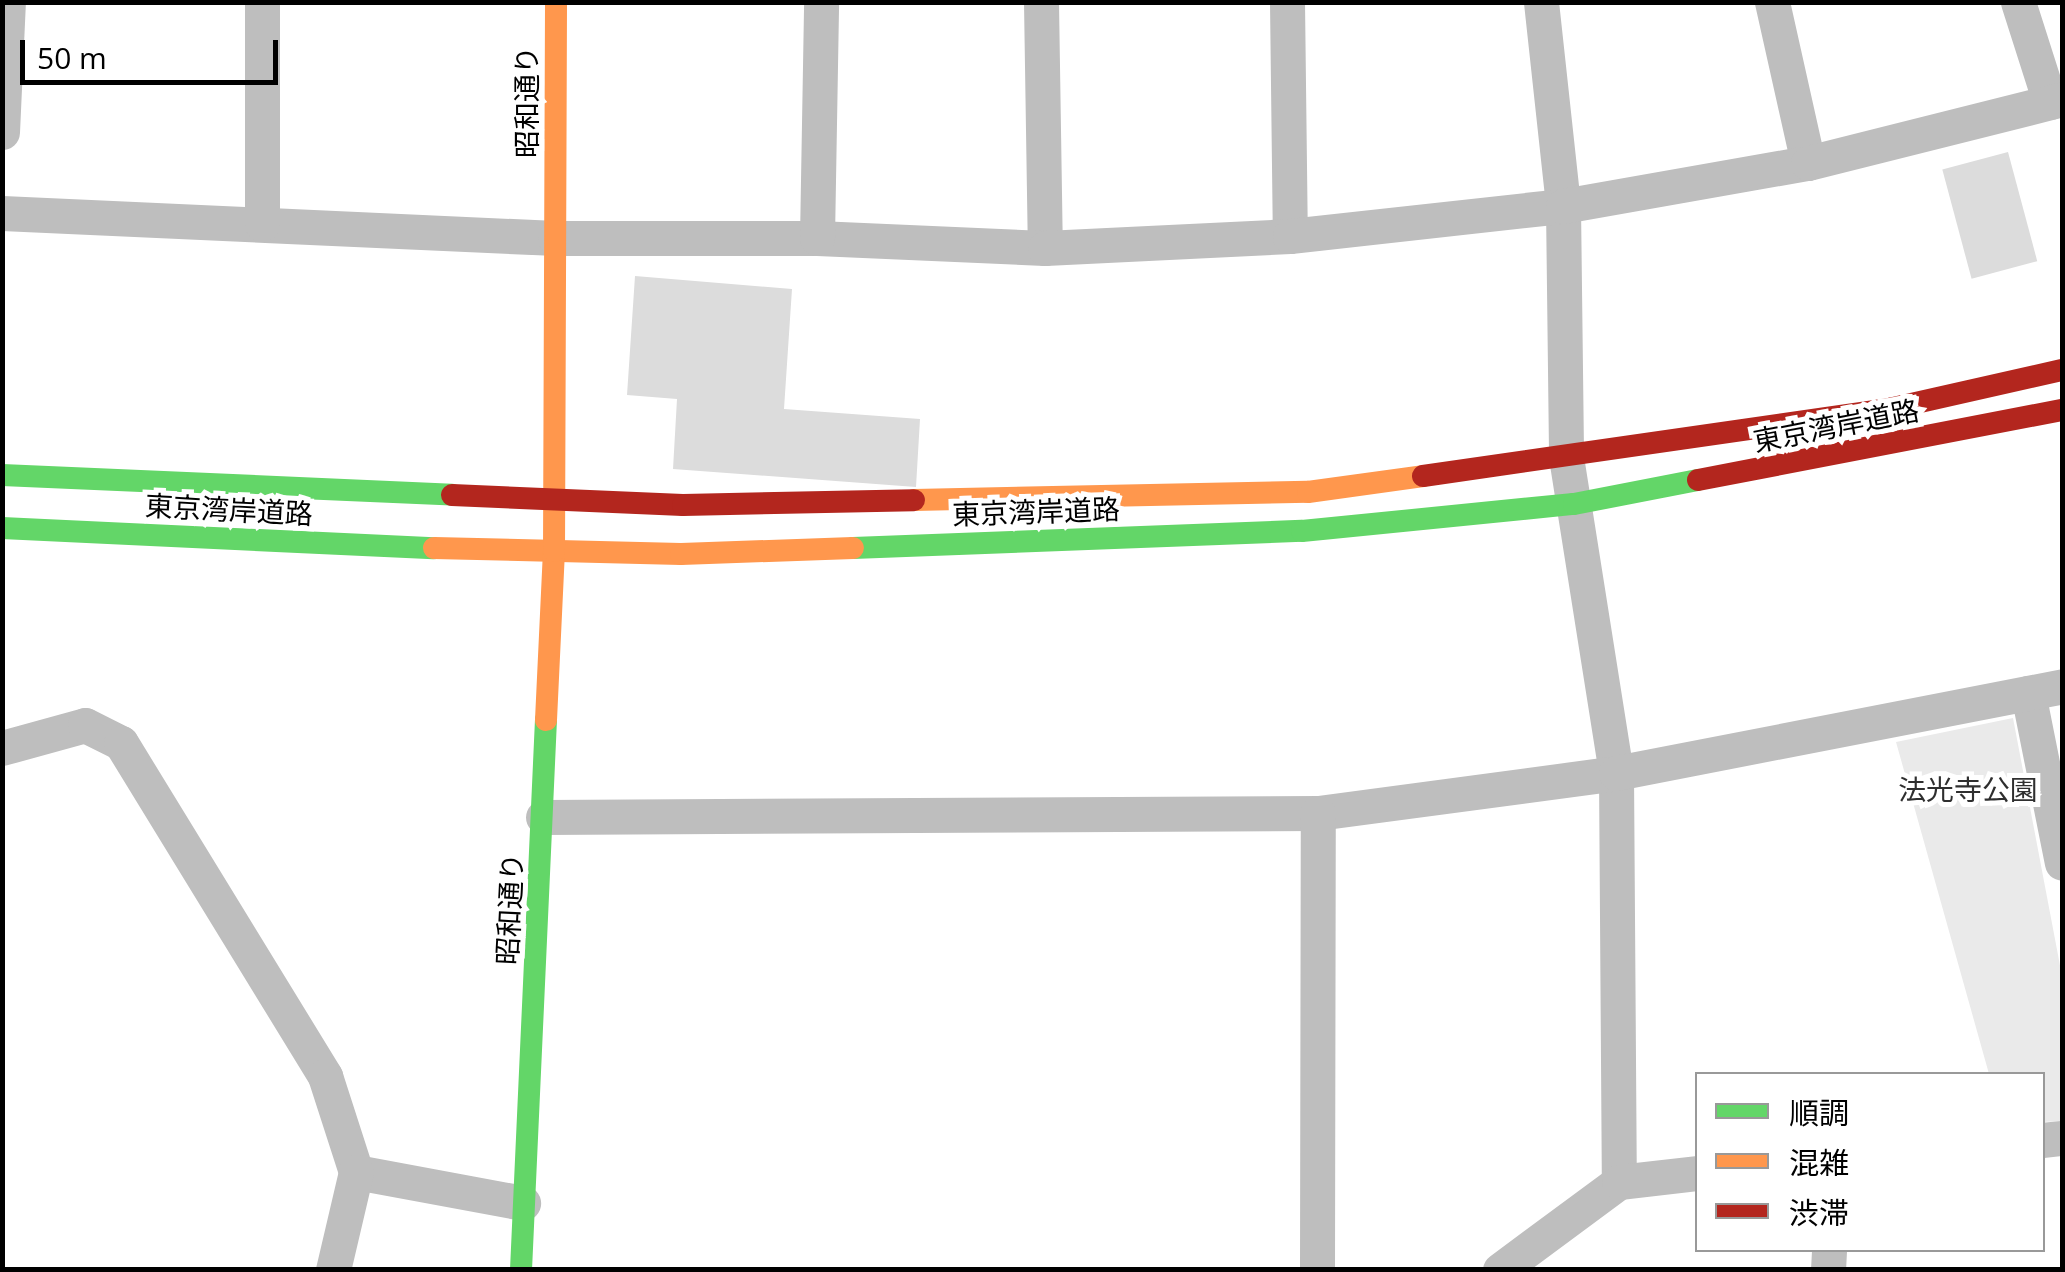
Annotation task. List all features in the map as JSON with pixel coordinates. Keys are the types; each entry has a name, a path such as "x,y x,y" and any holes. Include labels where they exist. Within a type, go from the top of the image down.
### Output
{"main road":[{"name":"昭和通り","path":"521,1270 554,552 556,2"},
{"name":"東京湾岸道路","path":"2,475 555,502 702,504 1308,492 1889,409 2062,370"},
{"name":"東京湾岸道路","path":"2,528 681,554 1302,530 1574,504 2062,410"}],"street":[{"path":"2,132 8,2"},
{"path":"262,2 262,224"},
{"path":"817,238 821,2"},
{"path":"1041,2 1044,248"},
{"path":"1287,2 1290,236"},
{"path":"1541,2 1563,206 1566,457 1616,773 1619,1182"},
{"path":"1772,2 1808,163"},
{"path":"2,213 555,238 817,238 1044,248 1290,236 1563,206 1808,163 2056,101 2018,2"},
{"path":"543,817 1318,813 1616,773 2062,686"},
{"path":"2028,694 2062,863"},
{"path":"2,748 84,725 120,742 326,1076 356,1172 333,1270"},
{"path":"1317,1270 1318,813"},
{"path":"356,1172 523,1202"},
{"path":"1500,1270 1619,1182 1695,1174"}],"green space":[{"name":"法光寺公園","path":"2013,718 2062,976 2062,1121 2045,1122 2045,1072 1988,1072 1896,742"}],"building":[{"path":"2008,152 2037,261 1972,279 1942,170"},
{"path":"635,276 792,289 784,409 920,419 916,487 673,469 677,399 627,395"}],"traffic: fast":[{"path":"2,475 452,495"},
{"path":"853,548 1302,531 1574,504 1698,480"},
{"path":"2,528 434,548"},
{"path":"521,1270 546,720"}],"traffic: slow":[{"path":"546,720 554,551 556,2"},
{"path":"914,500 1308,492 1423,476"},
{"path":"434,548 681,554 853,548"}],"traffic: jam":[{"path":"1423,476 1889,409 2062,370"},
{"path":"1698,480 2062,410"},
{"path":"452,495 683,505 914,500"}]}
